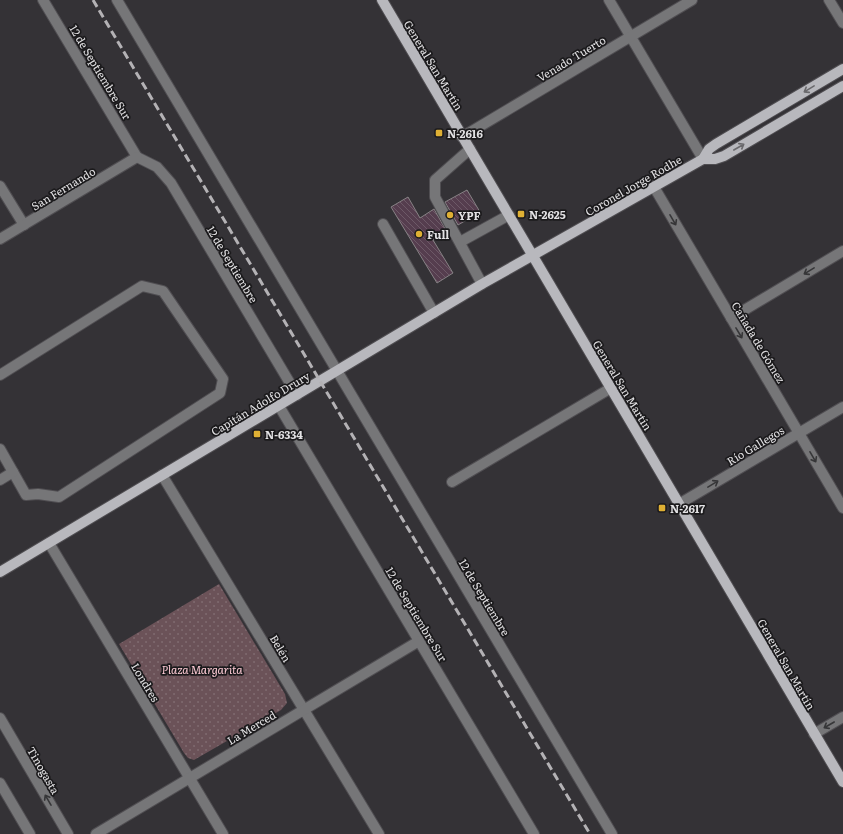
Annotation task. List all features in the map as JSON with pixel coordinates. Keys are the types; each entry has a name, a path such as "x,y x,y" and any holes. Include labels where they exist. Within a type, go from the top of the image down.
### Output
{"main road":[{"name":"General San Martín","path":"382,0 843,782"},
{"name":"Coronel Jorge Rodhe","path":"533,256 703,159 710,149 716,144 843,69"},
{"name":"Coronel Jorge Rodhe","path":"703,159 715,159 724,156 843,86"},
{"name":"Capitán Adolfo Drury","path":"0,572 482,284 533,256"}],"street":[{"name":"12 de Septiembre Sur","path":"43,0 137,157"},
{"name":"12 de Septiembre","path":"117,0 612,834"},
{"path":"609,0 703,159"},
{"name":"Venado Tuerto","path":"462,137 692,0"},
{"path":"830,0 843,23"},
{"path":"470,149 435,180 434,197 482,284"},
{"name":"San Fernando","path":"0,239 137,157"},
{"name":"12 de Septiembre","path":"137,157 156,167 171,183 297,395"},
{"path":"0,186 24,225"},
{"name":"Cañada de Gómez","path":"654,187 843,508"},
{"path":"460,242 509,215"},
{"path":"383,224 434,313"},
{"path":"731,318 843,251"},
{"path":"0,375 142,286 163,291 223,379 220,393 59,497 38,494 26,495 0,449"},
{"path":"452,482 611,388"},
{"name":"12 de Septiembre Sur","path":"279,406 534,834"},
{"name":"Río Gallegos","path":"679,504 843,407"},
{"path":"0,480 13,472"},
{"name":"Belén","path":"162,475 379,834"},
{"name":"Londres","path":"49,543 224,834"},
{"name":"La Merced","path":"96,834 419,641"},
{"path":"814,734 843,717"},
{"name":"Tinogasta","path":"0,718 68,834"},
{"path":"0,783 30,834"}],"green space":[{"name":"Plaza Margarita","path":"219,584 285,694 287,703 281,710 194,760 188,758 184,753 119,644"}],"building":[{"path":"467,190 480,212 458,225 445,202"},
{"path":"408,197 420,218 434,209 447,232 433,240 453,273 437,283 391,207"}],"railway":[{"path":"93,0 590,834"}],"place":[{"name":"N-2616","path":"439,133"},
{"name":"N-2625","path":"521,214"},
{"name":"YPF","path":"450,215"},
{"name":"Full","path":"419,234"},
{"name":"N-6334","path":"257,434"},
{"name":"N-2617","path":"662,508"}]}
